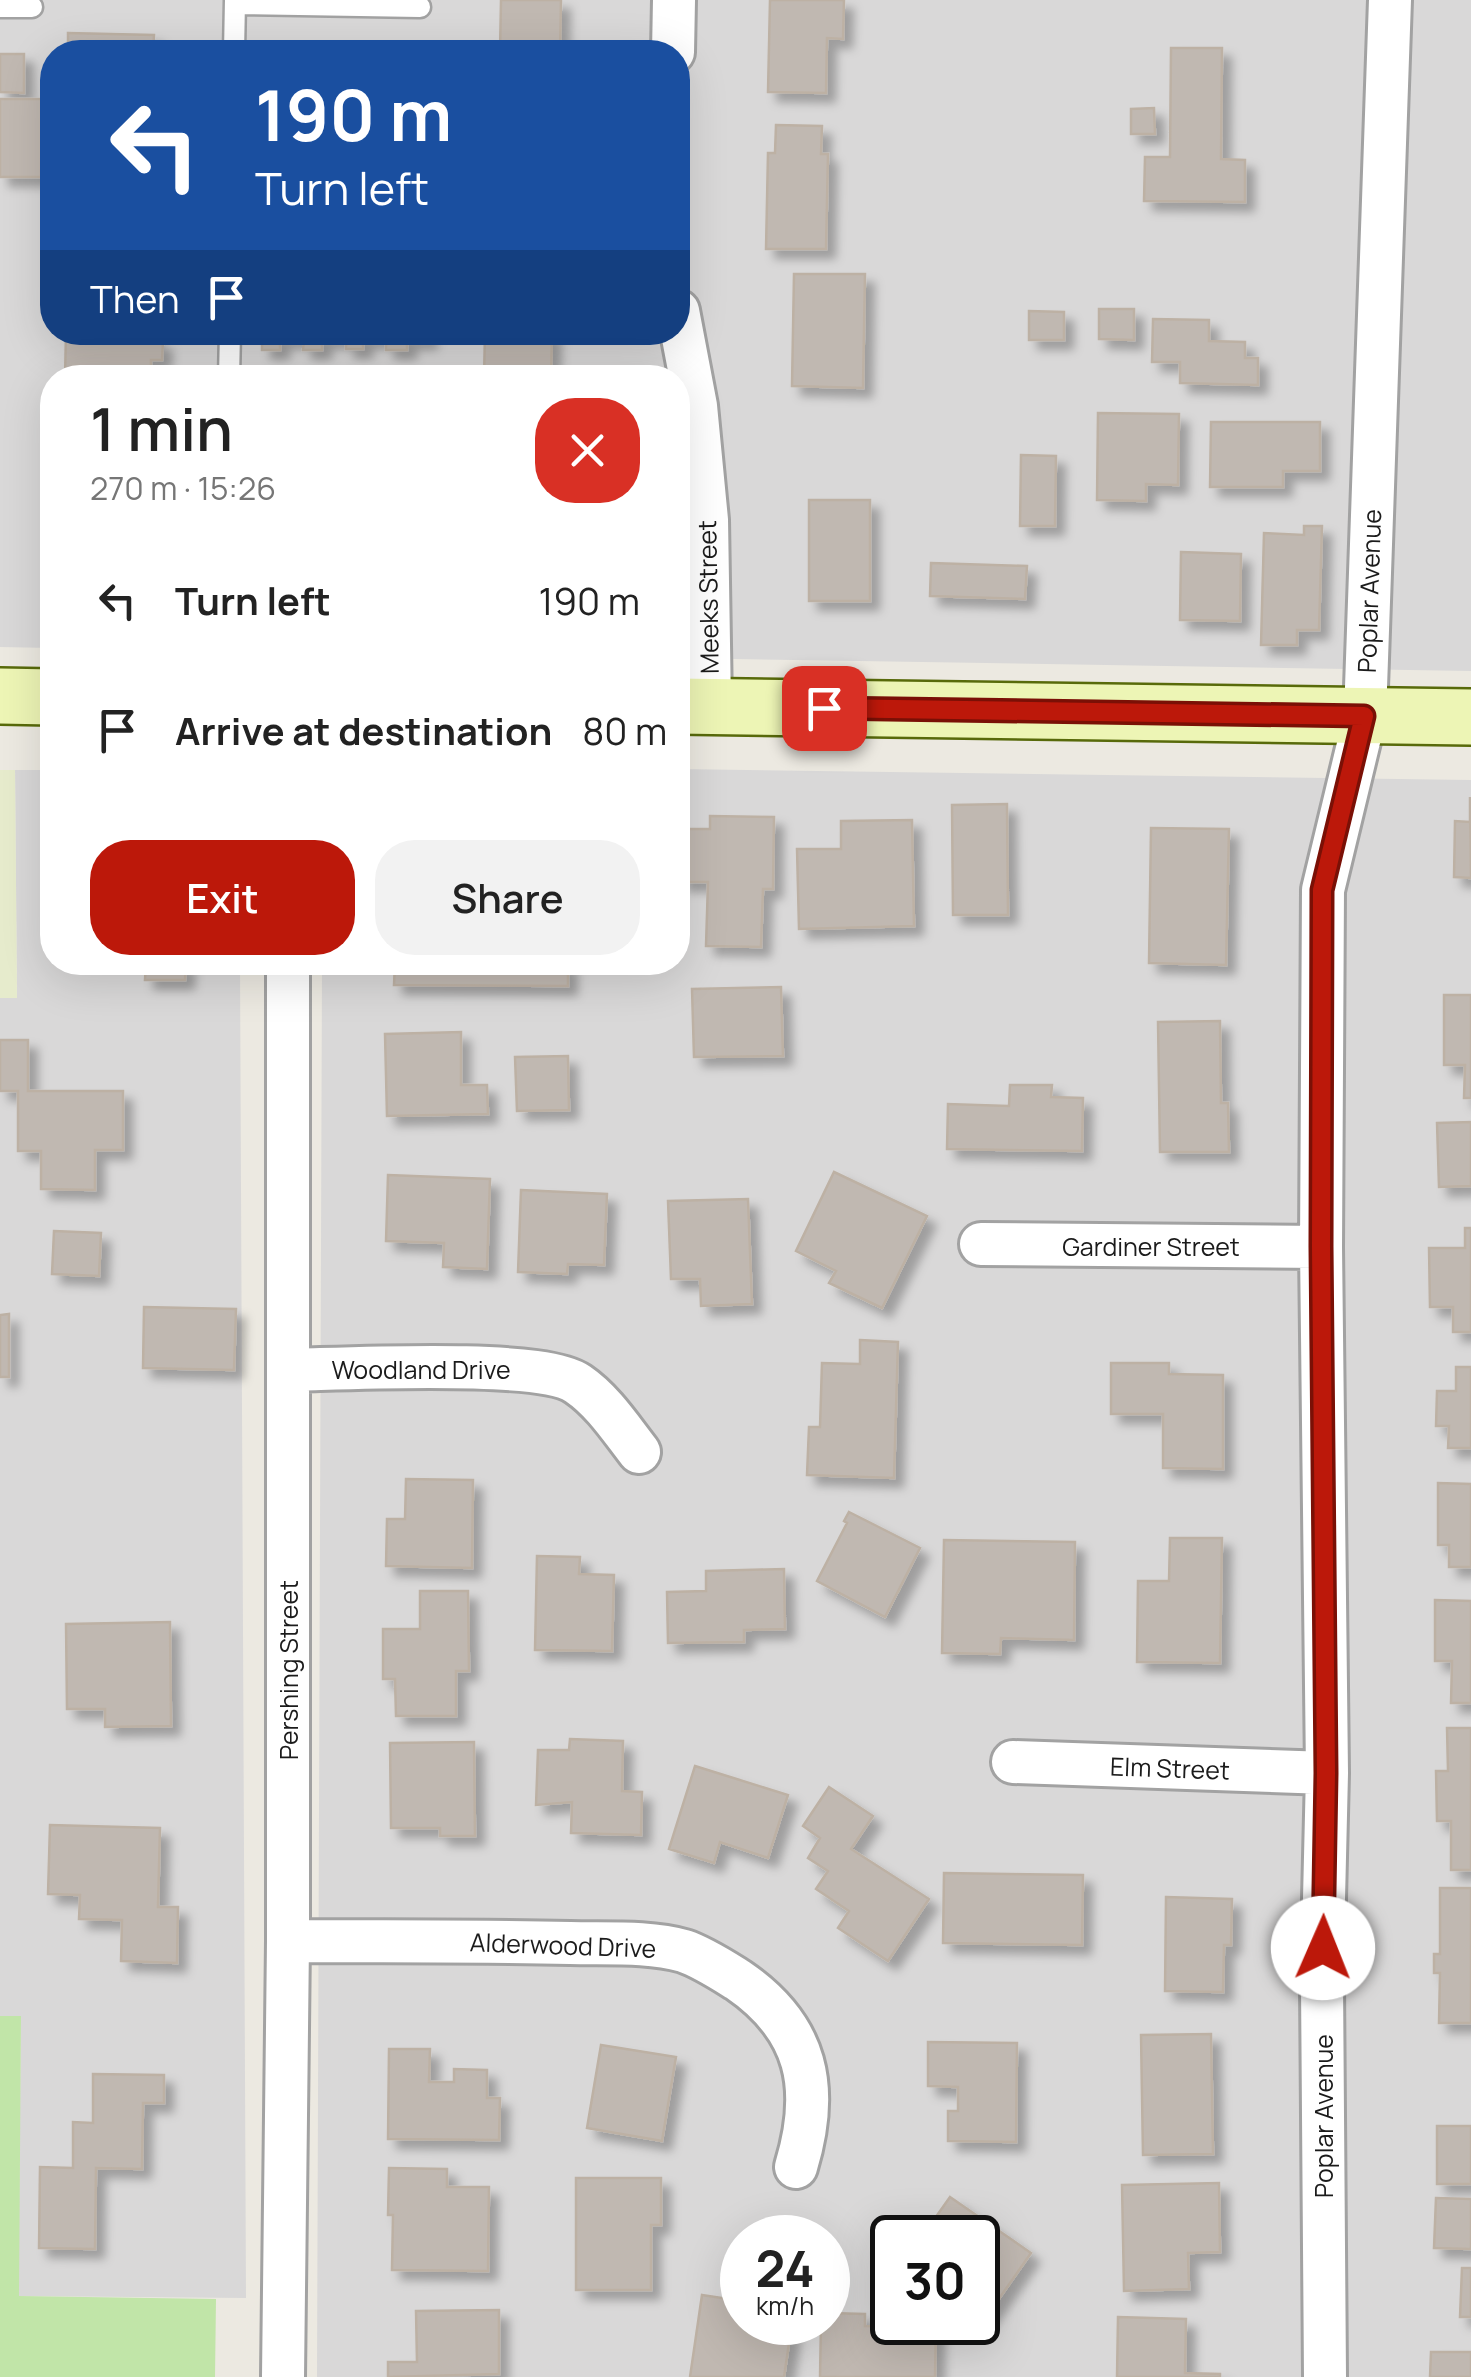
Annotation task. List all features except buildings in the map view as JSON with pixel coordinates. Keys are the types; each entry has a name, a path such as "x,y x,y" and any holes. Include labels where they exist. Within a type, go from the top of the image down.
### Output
{"street":[{"path":"673,40 674,0"},
{"name":"Poplar Avenue","path":"1325,2377 1322,890 1364,716 1390,0"},
{"name":"Meeks Street","path":"690,374 707,520 694,706"},
{"path":"0,696 40,697"},
{"path":"694,706 1471,717"},
{"name":"Pershing Street","path":"283,2377 288,1941 288,975"},
{"name":"Gardiner Street","path":"981,1244 1321,1247"},
{"name":"Woodland Drive","path":"289,1370 524,1369 576,1381 605,1408 639,1452"},
{"name":"Elm Street","path":"1013,1762 1326,1773"},
{"name":"Alderwood Drive","path":"288,1941 519,1942 684,1951 760,1996 788,2026 807,2083 807,2128 796,2166"}],"lane":[{"path":"234,40 235,2 420,6"},
{"path":"0,7 32,7"}],"shaded area":[{"path":"0,0 1471,0 1471,671 690,658 690,365 40,365 40,648 0,647"},
{"path":"690,769 1471,780 1471,2377 317,2377 322,975 690,975"},
{"path":"15,770 40,770 40,975 240,975 246,2298 18,2296 21,2017 0,2016 0,998 17,997"}],"green space":[{"path":"0,770 15,770 17,998 0,998"},
{"path":"0,2016 21,2016 19,2296 216,2299 215,2377 0,2377"}],"route":[{"path":"824,708 1364,716 1322,890 1326,1773 1323,1948"}]}
